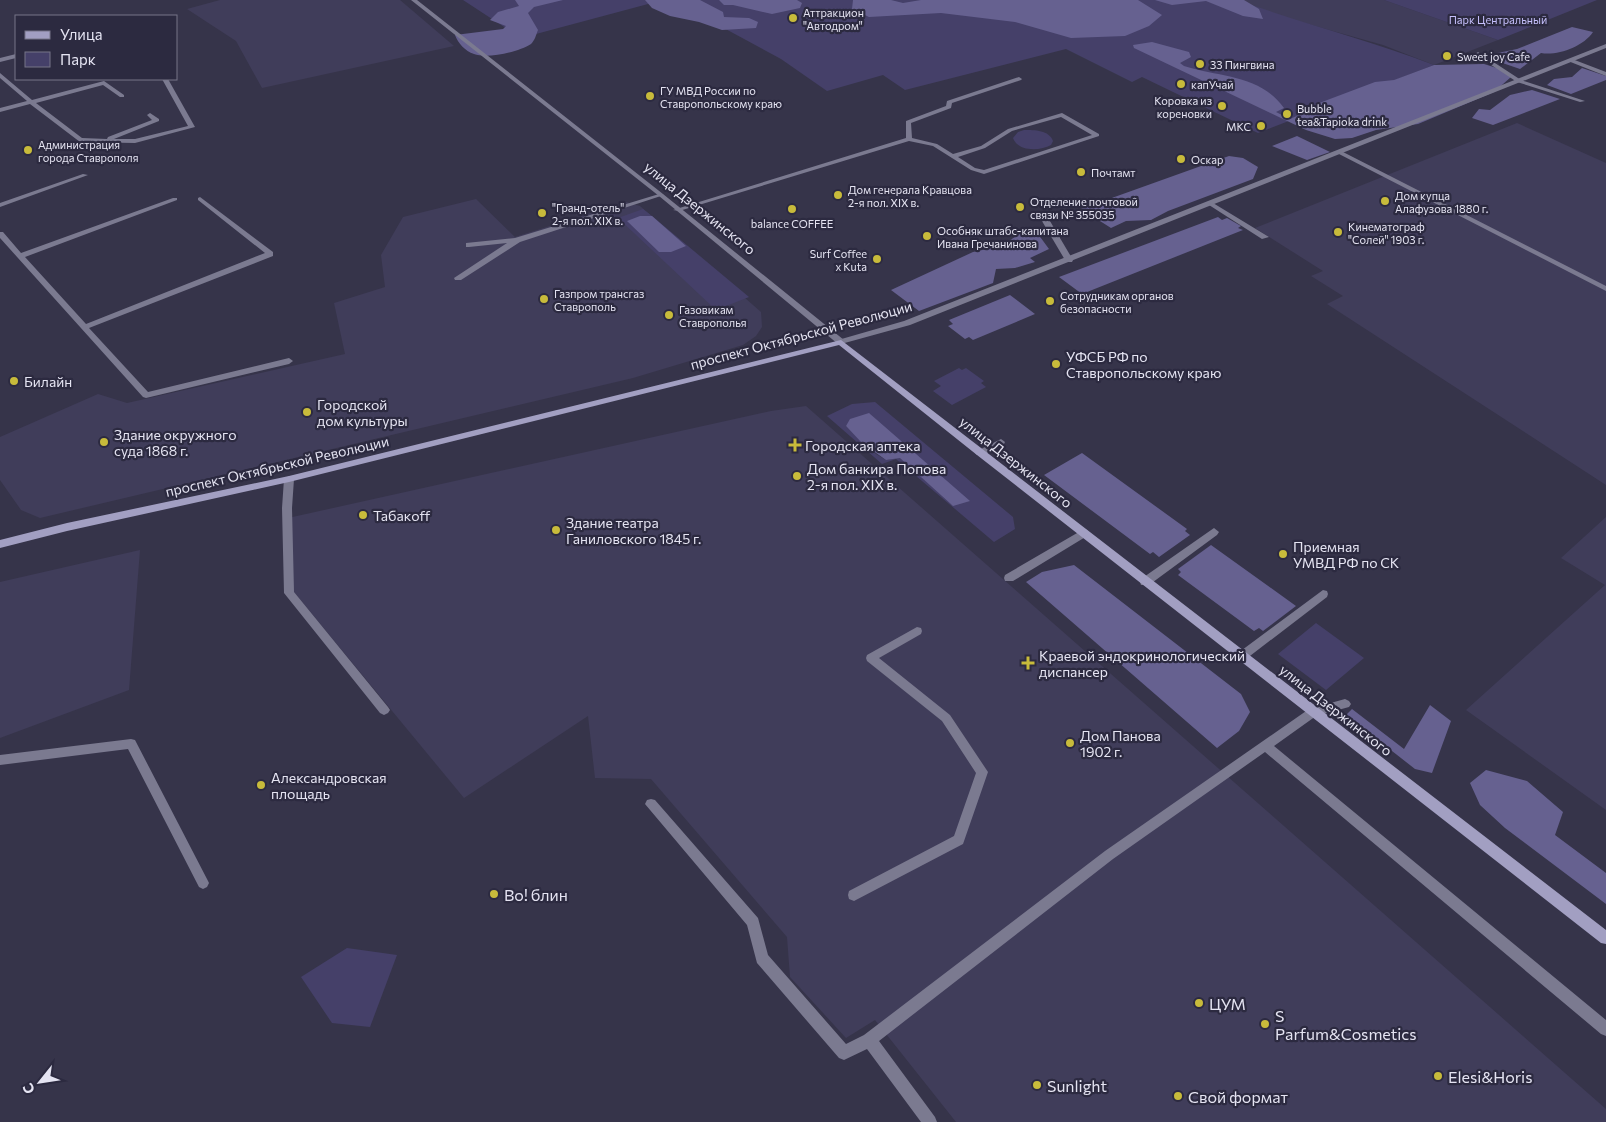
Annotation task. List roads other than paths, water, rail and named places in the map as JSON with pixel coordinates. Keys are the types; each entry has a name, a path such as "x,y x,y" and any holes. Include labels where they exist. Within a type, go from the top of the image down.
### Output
{"main road":[{"name":"улица Дзержинского","path":"841,342 1145,582 1606,938"},
{"name":"проспект Октябрьской Революции","path":"0,544 67,527 289,479 841,342"}],"street":[{"name":"улица Дзержинского","path":"414,0 661,195 841,342"},
{"name":"проспект Октябрьской Революции","path":"841,342 907,323 1341,153 1606,46"},
{"path":"1478,54 1519,81 1582,101"},
{"path":"1,58 15,56"},
{"path":"1570,60 1606,74"},
{"path":"0,75 80,140 135,140 192,127 166,80"},
{"path":"909,139 908,122 949,107 949,102 1019,79"},
{"path":"0,110 104,83 122,96"},
{"path":"104,140 157,120 150,115"},
{"path":"677,210 909,139 935,145 973,169 984,172 1097,135 1062,115 1010,130 983,146 953,156"},
{"path":"1341,153 1606,288"},
{"path":"0,205 84,175"},
{"path":"469,245 517,240 661,195"},
{"path":"20,256 175,199"},
{"path":"84,327 270,254 200,199"},
{"path":"1211,204 1265,237"},
{"path":"1043,216 1069,260"},
{"path":"0,234 146,395 289,361"},
{"path":"458,278 517,240"},
{"path":"980,453 1001,442"},
{"path":"289,479 287,508 289,594 384,710"},
{"path":"1145,582 1214,532"},
{"path":"1009,578 1084,533"},
{"path":"1242,656 1323,594"},
{"path":"854,895 959,840 982,772 946,718 871,658 917,631"},
{"path":"651,804 753,922 762,958 844,1053 869,1040 1109,855 1313,712 1345,704"},
{"path":"0,760 131,744 203,883"},
{"path":"1266,746 1606,1029"},
{"path":"869,1040 930,1122"}],"place":[{"name":"Аттракцион \"Автодром\"","path":"793,18"},
{"name":"Sweet joy Cafe","path":"1447,56"},
{"name":"33 Пингвина","path":"1200,64"},
{"name":"капУчай","path":"1181,84"},
{"name":"ГУ МВД России по Ставропольскому краю","path":"650,96"},
{"name":"Коровка из кореновки","path":"1222,106"},
{"name":"Bubble tea&Tapioka drink","path":"1287,114"},
{"name":"МКС","path":"1261,126"},
{"name":"Администрация города Ставрополя","path":"28,150"},
{"name":"Оскар","path":"1181,159"},
{"name":"Почтамт","path":"1081,172"},
{"name":"Дом генерала Кравцова 2-я пол. XIX в.","path":"838,195"},
{"name":"Дом купца Алафузова 1880 г.","path":"1385,201"},
{"name":"Отделение почтовой связи № 355035","path":"1020,207"},
{"name":"balance COFFEE","path":"792,209"},
{"name":"\"Гранд-отель\" 2-я пол. XIX в.","path":"542,213"},
{"name":"Кинематограф \"Солей\" 1903 г.","path":"1338,232"},
{"name":"Особняк штабс-капитана Ивана Гречанинова","path":"927,236"},
{"name":"Surf Coffee x Kuta","path":"877,259"},
{"name":"Газпром трансгаз Ставрополь","path":"544,299"},
{"name":"Сотрудникам органов безопасности","path":"1050,301"},
{"name":"Газовикам Ставрополья","path":"669,315"},
{"name":"УФСБ РФ по Ставропольскому краю","path":"1056,364"},
{"name":"Билайн","path":"14,381"},
{"name":"Городской дом культуры","path":"307,412"},
{"name":"Здание окружного суда 1868 г.","path":"104,442"},
{"name":"Городская аптека","path":"795,445"},
{"name":"Дом банкира Попова 2-я пол. XIX в.","path":"797,476"},
{"name":"Табакoff","path":"363,515"},
{"name":"Здание театра Ганиловского 1845 г.","path":"556,530"},
{"name":"Приемная УМВД РФ по СК","path":"1283,554"},
{"name":"Краевой эндокринологический диспансер","path":"1028,663"},
{"name":"Дом Панова 1902 г.","path":"1070,743"},
{"name":"Александровская площадь","path":"261,785"},
{"name":"Во! блин","path":"494,894"},
{"name":"ЦУМ","path":"1199,1003"},
{"name":"S Parfum&Cosmetics","path":"1265,1024"},
{"name":"Elesi&Horis","path":"1438,1076"},
{"name":"Sunlight","path":"1037,1085"},
{"name":"Свой формат","path":"1178,1096"}],"park label":[{"name":"Парк Центральный","path":"1498,19"}]}
